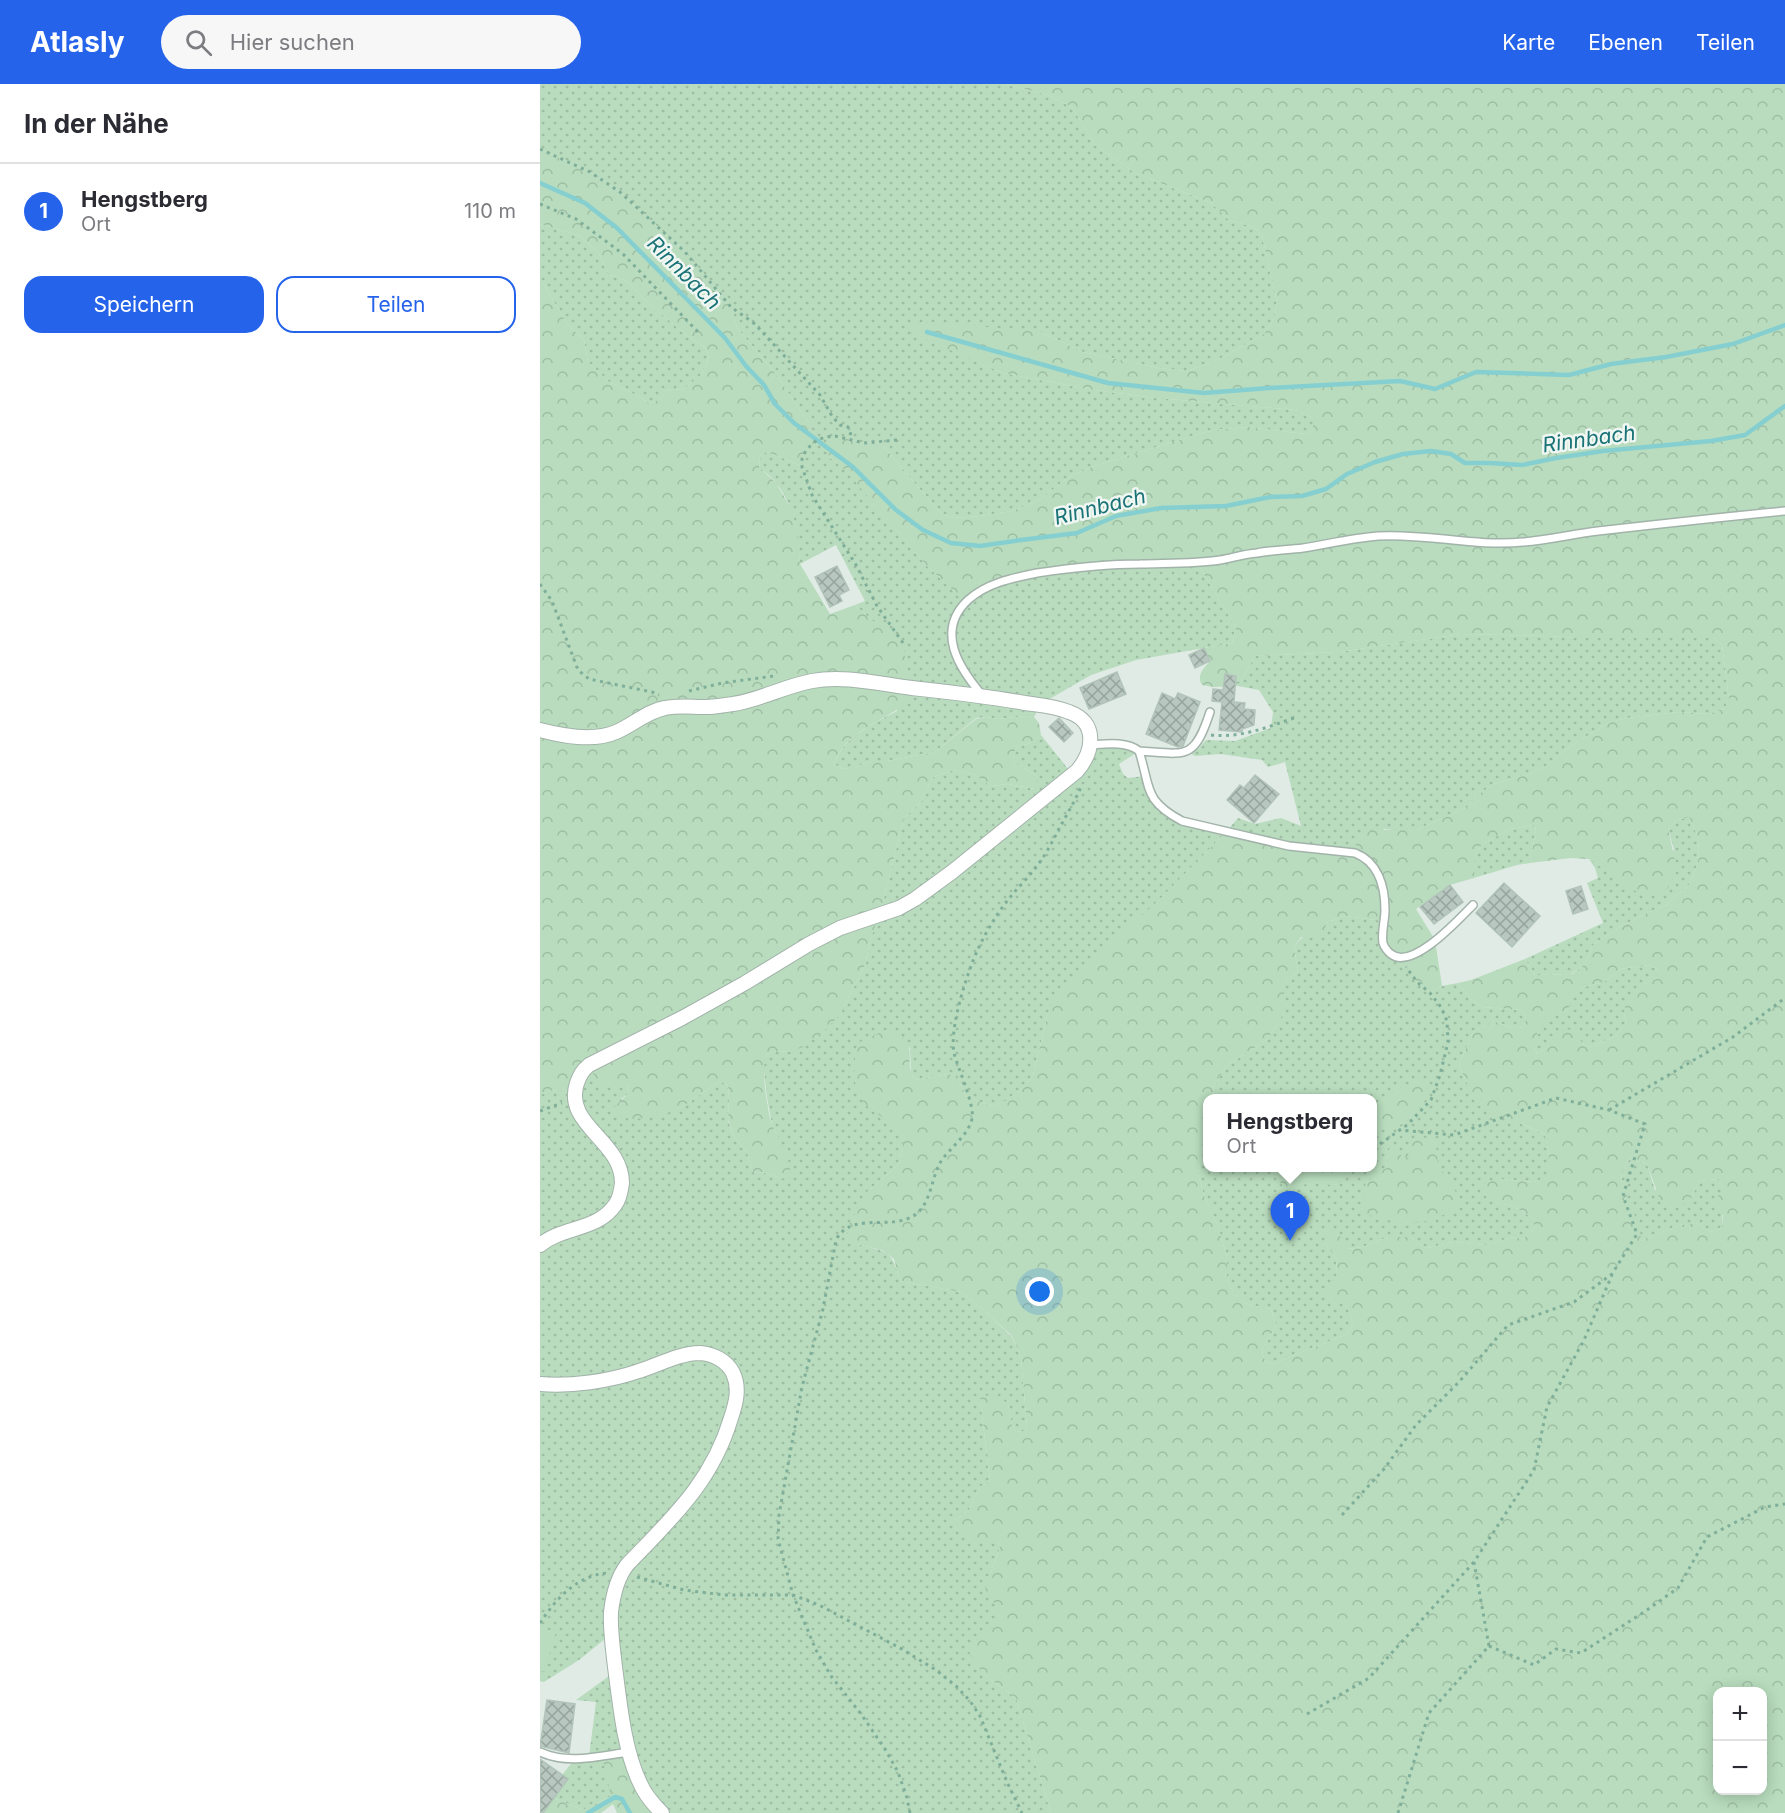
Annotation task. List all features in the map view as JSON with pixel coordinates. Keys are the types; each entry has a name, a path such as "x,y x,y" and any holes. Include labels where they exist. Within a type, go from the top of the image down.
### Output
{"street":[{"path":"540,730 577,737 602,736 617,732 662,708 736,704 792,686 836,679 982,696 1063,709 1083,719 1089,731 1090,745 1089,754 1077,771 915,899 899,908 840,928 808,944 745,983 589,1065 581,1072 575,1098 578,1110 583,1119 610,1149 618,1163 622,1176 621,1189 617,1203 608,1214 580,1229 547,1239 540,1245"},
{"path":"540,1384 566,1384 606,1379 697,1353 719,1358 732,1371 736,1381 736,1402 727,1431 707,1475 690,1498 622,1572 613,1597 611,1633 629,1752 645,1793 662,1813"}],"lane":[{"path":"982,696 958,663 951,635 954,623 966,602 975,595 998,582 1017,577 1062,569 1117,564 1220,560 1378,536 1501,543 1524,542 1596,531 1785,510"},
{"path":"1090,745 1118,744 1133,746 1139,750 1170,753 1187,751 1203,734 1210,712"},
{"path":"1139,750 1147,785 1154,800 1166,812 1182,821 1289,846 1354,853 1363,856 1373,864 1383,891 1385,909 1383,943 1391,954 1400,959 1421,951 1473,905"},
{"path":"540,1752 561,1759 629,1752"}],"path":[{"path":"540,149 590,172 612,187 685,252 731,307 755,324 820,394 832,416 851,432 849,439"},
{"path":"540,204 576,219 623,254 700,334"},
{"path":"897,440 864,443 835,436 817,440 802,459 802,467 812,495 856,565 877,606 903,643"},
{"path":"540,584 552,601 578,669 589,679 652,692 665,699 669,708"},
{"path":"681,693 760,676 782,675"},
{"path":"1203,734 1229,736 1250,733 1297,717"},
{"path":"910,1813 898,1772 885,1749 831,1676 816,1650 793,1595 778,1539 779,1515 802,1387 823,1309 837,1239 840,1233 854,1224 892,1223 921,1211 940,1162 970,1124 973,1116 954,1051 954,1028 970,968 982,939 1006,902 1043,859 1077,795 1085,775 1084,762"},
{"path":"1380,1143 1407,1125 1431,1100 1440,1076 1448,1042 1447,1021 1441,1007 1417,982 1400,959"},
{"path":"1609,1110 1733,1037 1785,998"},
{"path":"540,1111 575,1098"},
{"path":"1307,1714 1369,1678 1474,1562 1534,1470 1547,1407 1584,1340 1612,1274 1637,1234 1623,1196 1645,1124 1609,1110 1556,1098 1454,1135 1400,1130"},
{"path":"1342,1515 1384,1469 1416,1425 1459,1382 1508,1325 1574,1302 1612,1274"},
{"path":"1489,1646 1534,1665 1556,1649 1581,1653 1678,1588 1707,1537 1765,1507 1785,1504"},
{"path":"1474,1562 1489,1646"},
{"path":"540,1623 550,1608 569,1588 586,1578 601,1573 622,1572 684,1590 724,1595 793,1595 819,1605 900,1648 936,1670 956,1686 980,1716 1022,1813"},
{"path":"1398,1813 1429,1713 1489,1646"}],"green space":[{"path":"540,84 1005,84 1048,95 1072,107 1095,145 1135,173 1211,203 1229,220 1254,227 1262,236 1277,302 1274,319 1264,334 1214,362 1186,371 1158,368 1083,352 1040,332 911,332 1003,373 1094,390 1156,398 1295,410 1313,418 1313,430 1305,434 1248,427 1213,430 1097,465 1070,476 1040,500 1012,511 954,518 943,514 935,507 880,442 864,443 835,436 830,458 845,469 927,566 966,602 987,587 1062,569 1197,563 1236,627 1232,643 1136,660 1091,675 1040,705 1034,717 976,718 935,752 887,761 872,761 843,769 834,764 852,738 897,711 874,622 855,605 865,601 836,545 800,564 797,532 787,501 774,481 759,467 760,456 766,452 802,467 809,423 772,369 737,328 731,307 685,252 620,192 590,172 540,149"},
{"path":"1005,84 1785,84 1785,1813 1051,1813 1016,1698 982,1673 969,1652 981,1634 995,1627 995,1604 985,1590 1000,1548 997,1539 982,1543 968,1540 954,1526 955,1520 969,1510 980,1487 990,1481 980,1398 995,1393 1008,1404 1012,1426 1016,1431 1022,1432 1027,1428 1021,1357 1012,1336 961,1292 900,1281 894,1259 882,1250 857,1244 849,1238 847,1228 867,1192 899,1164 903,1142 898,1127 869,1108 857,1092 854,1076 857,1044 891,1028 901,1035 909,1047 911,1072 915,1080 947,1074 957,1076 966,1096 990,1106 1005,1101 1021,1089 1033,1075 1048,1013 1060,988 1159,900 1226,832 1289,846 1355,853 1356,844 1362,835 1371,830 1416,830 1468,807 1476,796 1494,784 1547,766 1566,749 1610,722 1679,712 1709,714 1725,708 1729,699 1722,645 1714,638 1575,638 1461,634 1339,652 1255,656 1238,686 1202,685 1200,675 1210,661 1204,648 1232,643 1236,627 1197,563 1117,564 998,582 966,602 927,566 845,470 829,457 826,437 835,436 864,443 880,442 935,507 943,514 954,518 1012,511 1040,500 1070,476 1097,465 1213,430 1248,427 1305,434 1313,430 1313,418 1295,410 1156,398 1094,390 1003,373 911,333 912,326 917,323 932,322 1040,332 1083,352 1158,368 1186,371 1214,362 1264,334 1274,319 1277,302 1262,236 1254,227 1229,220 1211,203 1135,173 1095,145 1072,107 1048,95","holes":["1689,817 1699,839 1698,862 1690,884 1666,905 1618,928 1593,945 1585,964 1572,974 1535,975 1525,959 1458,983 1470,998 1482,1007 1522,1010 1526,1018 1524,1027 1513,1028 1493,1021 1473,1032 1459,1065 1476,1105 1491,1109 1495,1116 1545,1134 1549,1155 1546,1178 1533,1182 1498,1179 1481,1185 1480,1192 1495,1203 1513,1206 1531,1217 1535,1228 1523,1239 1512,1237 1488,1245 1453,1242 1428,1248 1411,1237 1388,1237 1363,1247 1348,1249 1336,1230 1327,1231 1324,1242 1336,1258 1337,1275 1326,1288 1329,1299 1346,1305 1354,1323 1345,1335 1272,1364 1265,1362 1262,1351 1276,1325 1271,1309 1249,1305 1235,1295 1227,1280 1227,1257 1218,1226 1204,1196 1198,1174 1203,1154 1203,1094 1214,1094 1213,1088 1226,1066 1268,1039 1284,1012 1284,983 1298,971 1294,947 1301,937 1322,938 1327,922 1345,916 1384,921 1386,949 1400,959 1417,982 1430,993 1442,986 1435,940 1416,909 1450,885 1474,878 1474,858 1482,844 1510,829 1535,825 1530,863 1571,858 1589,859 1635,891 1650,895 1667,890 1677,870 1668,829 1677,820","1648,965 1658,969 1658,978 1643,984 1627,997 1624,1013 1626,1023 1616,1036 1590,1047 1582,1044 1578,1030 1561,1029 1550,1046 1537,1054 1535,1046 1538,1028 1552,1015 1567,1011 1575,994 1584,987 1604,982 1621,969","1630,1158 1647,1164 1662,1206 1677,1208 1691,1199 1699,1181 1719,1179 1723,1188 1713,1204 1723,1215 1722,1227 1711,1232 1696,1223 1679,1225 1641,1241 1640,1228 1621,1181"]},
{"path":"540,149 590,172 620,192 685,252 731,307 737,328 772,369 809,423 817,440 806,452 802,467 766,452 760,456 759,467 776,483 792,510 798,536 800,564 830,614 855,605 903,643 910,688 908,702 856,735 839,753 834,764 843,769 872,761 887,761 935,752 976,719 986,717 998,719 1026,716 1034,717 1039,723 1041,735 1016,749 1013,762 1037,776 1038,783 1035,789 1008,784 991,786 975,775 954,770 933,777 921,802 904,818 865,965 840,1015 822,1033 803,1047 789,1052 777,1051 766,1055 764,1079 768,1109 788,1160 790,1174 788,1180 762,1172 753,1173 747,1152 735,1139 728,1120 728,1086 722,1082 681,1108 665,1114 637,1119 612,1114 611,1110 628,1094 629,1088 626,1085 603,1086 595,1078 589,1065 576,1088 549,1091 540,1095 540,278 567,324 584,340 588,362 609,382 649,403 661,399 665,391 684,389 702,374 709,358 706,348 686,335 627,281 609,274 598,252 580,236 540,224"},
{"path":"540,224 580,236 598,252 609,274 627,281 686,335 706,348 709,358 702,374 684,389 665,391 661,399 649,403 609,382 588,362 584,340 567,324 540,278"},
{"path":"1461,634 1575,638 1714,638 1722,645 1729,699 1725,708 1709,714 1679,712 1610,722 1566,749 1547,766 1494,784 1476,796 1468,807 1416,830 1384,829 1355,853 1317,849 1226,832 1238,818 1255,824 1281,818 1301,826 1285,762 1268,767 1262,760 1221,754 1195,756 1187,751 1198,749 1206,740 1235,741 1271,728 1273,712 1259,690 1238,686 1255,656 1339,652"},
{"path":"1041,735 1072,774 1090,745 1118,744 1139,751 1119,764 1123,774 1128,778 1145,776 1147,785 1166,812 1226,832 1048,1013 1033,1075 1006,1101 990,1106 966,1096 957,1076 947,1074 915,1080 911,1073 910,1046 885,1117 899,1127 903,1142 899,1164 867,1192 857,1244 882,1251 891,1257 900,1281 961,1292 1012,1337 1021,1357 1027,1428 1022,1432 1016,1431 1012,1426 1008,1404 980,1398 990,1481 980,1487 969,1510 955,1520 997,1539 1000,1548 989,1576 995,1604 995,1627 982,1673 1016,1698 1051,1813 662,1813 611,1796 583,1810 554,1798 568,1779 562,1775 575,1759 589,1757 596,1702 576,1700 616,1671 611,1634 579,1660 544,1682 540,1681 540,1095 549,1091 576,1088 589,1065 629,1088 628,1094 621,1099 675,1110 722,1082 728,1086 728,1121 735,1139 747,1152 753,1173 761,1172 782,1178 784,1152 772,1124 767,1098 763,1063 766,1055 777,1051 789,1052 840,1015 865,965 904,818 921,802 933,777 954,770 975,775 991,786 1008,784 1034,789 1037,776 1013,762 1018,747 1032,742"},
{"path":"1689,817 1699,839 1698,862 1690,884 1666,905 1618,928 1593,945 1585,964 1571,974 1535,975 1525,959 1603,923 1587,883 1598,878 1589,859 1610,872 1674,850 1668,829 1677,820"},
{"path":"1535,825 1530,863 1474,878 1474,858 1482,844 1510,829"},
{"path":"1345,916 1384,921 1408,969 1430,993 1442,986 1458,983 1470,998 1482,1007 1522,1010 1526,1018 1524,1027 1513,1028 1493,1021 1473,1032 1459,1065 1465,1080 1483,1102 1493,1110 1545,1134 1549,1155 1547,1178 1533,1182 1498,1179 1495,1203 1513,1206 1531,1217 1535,1228 1523,1239 1512,1237 1488,1245 1453,1242 1428,1248 1411,1237 1388,1237 1363,1247 1347,1249 1324,1242 1336,1258 1337,1275 1330,1299 1346,1304 1354,1323 1345,1335 1272,1364 1265,1362 1262,1351 1276,1325 1271,1309 1249,1305 1235,1295 1227,1280 1227,1257 1218,1226 1204,1196 1198,1174 1203,1154 1203,1172 1377,1172 1377,1094 1214,1094 1213,1088 1226,1066 1268,1039 1284,1012 1284,983 1298,971 1294,947 1310,931"},
{"path":"1648,965 1658,969 1658,978 1643,984 1624,1013 1626,1023 1616,1036 1590,1047 1582,1044 1550,1046 1537,1054 1535,1038 1540,1023 1550,1015 1567,1011 1574,994 1584,987 1604,982 1621,969"},
{"path":"1418,1080 1426,1085 1428,1096 1412,1116 1399,1126 1377,1128 1377,1104 1382,1102 1387,1094"},
{"path":"1416,1136 1431,1139 1436,1145 1438,1164 1461,1200 1440,1217 1427,1221 1400,1222 1361,1212 1365,1185 1376,1172 1387,1168 1389,1148 1403,1157 1409,1155 1409,1143"},
{"path":"1630,1158 1647,1164 1655,1190 1691,1199 1699,1181 1719,1179 1723,1188 1722,1227 1711,1232 1696,1223 1679,1225 1641,1241 1621,1181"},
{"path":"1344,1172 1341,1182 1329,1185 1317,1178 1300,1187 1295,1194 1282,1184 1275,1173"},
{"path":"542,1628 556,1632 544,1672 540,1670"},
{"path":"629,1752 662,1813 617,1813 613,1804 601,1813 540,1813 554,1798 583,1810 611,1796 602,1756"}],"building":[{"path":"837,566 849,590 839,595 842,601 830,607 815,577"},
{"path":"1204,648 1210,661 1195,668 1189,655"},
{"path":"1117,672 1126,694 1089,709 1080,688"},
{"path":"1225,674 1236,676 1234,702 1245,703 1244,709 1255,710 1254,725 1242,729 1242,732 1219,730 1222,702 1212,701 1213,689 1223,690"},
{"path":"1162,693 1175,699 1178,693 1200,702 1183,746 1178,747 1146,734"},
{"path":"1059,718 1073,733 1064,742 1049,727"},
{"path":"1255,775 1279,794 1254,823 1227,800 1240,785 1244,788"},
{"path":"1504,883 1540,916 1512,947 1476,913"},
{"path":"1450,885 1463,902 1434,924 1420,907"},
{"path":"1581,886 1588,909 1573,914 1566,891"},
{"path":"547,1700 575,1704 569,1753 540,1746"},
{"path":"540,1759 568,1779 543,1813 540,1813"}],"waterway":[{"name":"Rinnbach","path":"540,183 585,203 617,228 725,338 764,385 775,404 794,423 853,467 896,510 923,530 951,543 980,546 1077,533 1116,516 1161,508 1226,506 1270,497 1302,496 1326,489 1347,474 1375,462 1403,454 1431,451 1451,454 1465,463 1522,465 1603,451 1711,441 1745,435 1785,406"},
{"path":"927,332 1108,383 1204,393 1400,381 1435,389 1476,372 1569,375 1611,364 1666,357 1733,344 1785,325"},
{"path":"588,1813 615,1797 622,1799 630,1813"}],"place":[{"name":"Hengstberg","path":"1290,1241"}]}
